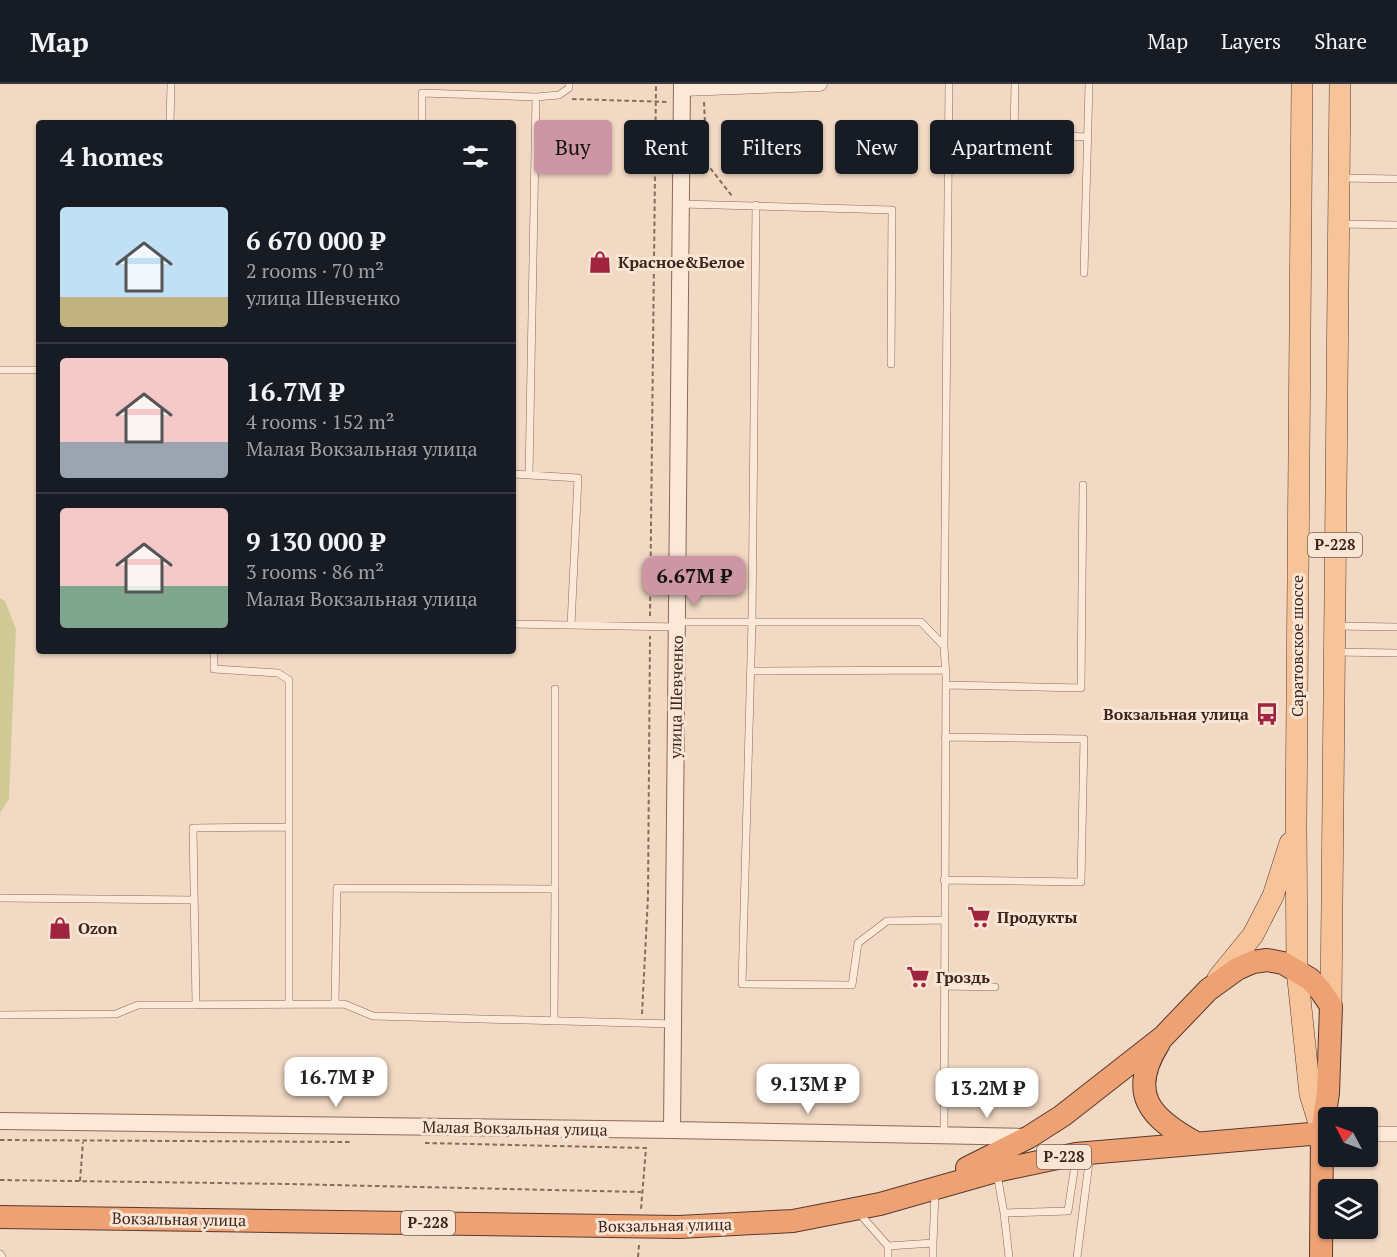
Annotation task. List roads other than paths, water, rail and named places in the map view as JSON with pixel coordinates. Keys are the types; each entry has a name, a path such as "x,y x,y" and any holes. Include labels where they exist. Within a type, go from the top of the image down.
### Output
{"highway":[{"path":"1208,990 1237,969 1253,962 1267,960 1283,963 1297,970 1322,991 1331,1006"},
{"name":"Р-228","path":"880,1204 980,1162 1029,1137 1062,1116 1164,1037 1208,990"},
{"name":"Саратовское шоссе","path":"1327,1107 1331,1006"},
{"path":"1164,1037 1148,1061 1143,1081 1146,1099 1156,1116 1172,1130 1196,1143"},
{"name":"Вокзальная улица","path":"0,1216 639,1227 793,1221 880,1204 996,1171 1084,1153 1318,1134"},
{"name":"Саратовское шоссе","path":"1321,1257 1324,1167"}],"main road":[{"name":"Саратовское шоссе","path":"1302,84 1296,825 1297,970 1310,1094 1318,1115"},
{"name":"Саратовское шоссе","path":"1331,1006 1340,84"},
{"name":"Р-228","path":"1208,990 1253,935 1273,896 1296,825"}],"street":[{"path":"682,92 703,87 820,84"},
{"name":"улица Шевченко","path":"672,1130 682,92"},
{"name":"Малая Вокзальная улица","path":"0,1121 1029,1137"},
{"path":"1378,1134 1397,1134"}],"lane":[{"path":"170,120 171,84"},
{"path":"422,120 422,93 536,97 558,94 569,88 569,84"},
{"path":"944,1135 946,670 944,646 949,84"},
{"path":"1015,84 1014,134 1087,137"},
{"path":"1084,273 1089,84"},
{"path":"529,475 536,97"},
{"path":"1339,178 1397,179"},
{"path":"681,204 892,210 891,364"},
{"path":"756,206 752,622 742,984 852,985 858,943 887,921 944,920"},
{"path":"1338,224 1397,225"},
{"path":"0,370 36,370"},
{"path":"516,474 578,478 571,625"},
{"path":"946,685 1081,688 1083,485"},
{"path":"516,624 650,626 752,622 921,622 944,646"},
{"path":"1334,626 1397,627"},
{"path":"1334,652 1397,653"},
{"path":"214,654 214,669 278,673 289,680 289,1004"},
{"path":"751,671 946,670"},
{"path":"554,1021 555,689"},
{"path":"944,880 1081,882 1084,739 945,737"},
{"path":"196,1005 193,828 289,827"},
{"path":"335,1004 337,888 555,890"},
{"path":"0,898 194,900"},
{"path":"944,986 995,987"},
{"path":"0,1015 116,1014 138,1005 344,1004 373,1016 673,1024"},
{"path":"1004,1213 1068,1211 1084,1153"},
{"path":"1077,1257 1084,1153"},
{"path":"996,1171 1009,1257"},
{"path":"933,1257 935,1189"},
{"path":"855,1209 888,1246 888,1257"},
{"path":"888,1246 933,1243"}],"place":[{"name":"Красное&Белое","path":"600,262"},
{"name":"Вокзальная улица","path":"1267,714"},
{"name":"Продукты","path":"979,917"},
{"name":"Ozon","path":"60,928"},
{"name":"Гроздь","path":"918,977"}]}
